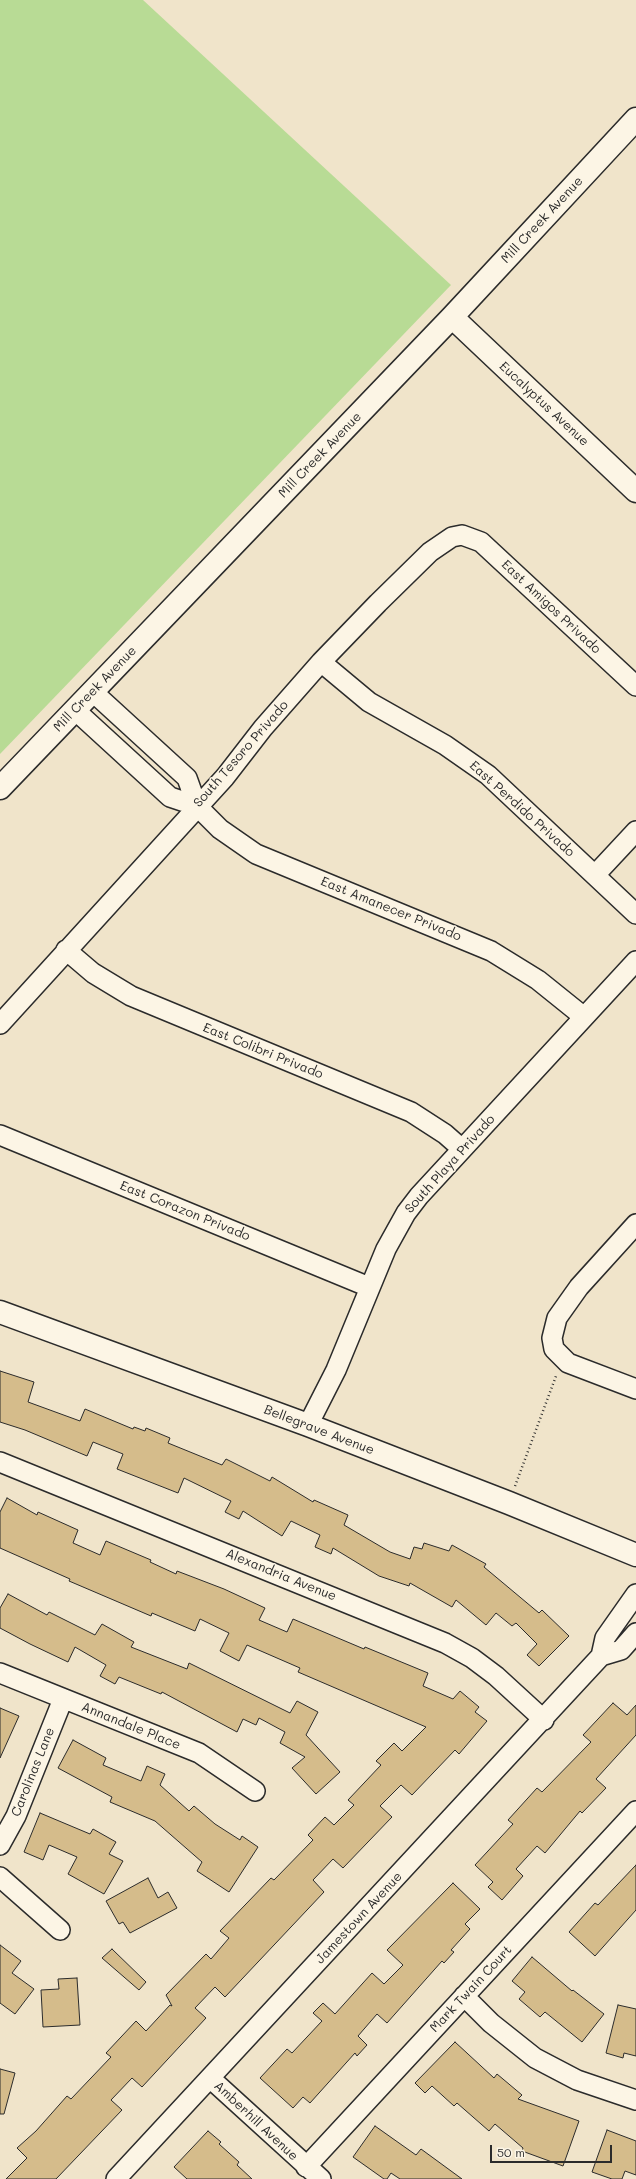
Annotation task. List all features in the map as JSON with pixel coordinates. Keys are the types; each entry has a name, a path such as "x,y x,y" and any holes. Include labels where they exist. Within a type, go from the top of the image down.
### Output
{"street":[{"name":"Mill Creek Avenue","path":"0,788 452,317 636,119"},
{"name":"Eucalyptus Avenue","path":"452,317 636,491"},
{"name":"South Tesoro Privado","path":"0,1024 239,761 263,728 321,662 430,552 452,537 462,535"},
{"name":"East Amigos Privado","path":"462,535 481,542 636,686"},
{"name":"East Perdido Privado","path":"321,662 369,702 445,745 488,775 636,914"},
{"name":"East Amanecer Privado","path":"93,692 187,778 197,806 220,829 256,854 491,951 538,980 584,1017"},
{"name":"East Amanecer Privado","path":"75,710 170,797 197,806"},
{"path":"595,876 636,831"},
{"name":"East Colibri Privado","path":"66,950 93,973 131,996 411,1112 445,1134 462,1149"},
{"name":"South Playa Privado","path":"308,1425 336,1370 369,1287 389,1243 406,1213 462,1149 636,960"},
{"name":"East Corazon Privado","path":"0,1135 369,1287"},
{"path":"636,1224 595,1268 564,1308 554,1328 558,1354 577,1368 588,1370 636,1389"},
{"name":"Bellegrave Avenue","path":"0,1312 308,1425 509,1503 636,1556"},
{"name":"Alexandria Avenue","path":"0,1462 445,1643 472,1658 496,1676 544,1720"},
{"name":"Jamestown Avenue","path":"116,2179 544,1720 601,1656 605,1638 636,1594"},
{"path":"601,1656 621,1650 636,1633"},
{"name":"Annandale Place","path":"0,1673 199,1753 254,1791"},
{"name":"Carolinas Lane","path":"0,1845 16,1816 63,1698"},
{"name":"Mark Twain Court","path":"314,2173 464,1996 636,1811"},
{"path":"0,1877 60,1930"},
{"path":"464,1996 491,2023 535,2058 577,2080 636,2100"},
{"name":"Amberhill Avenue","path":"210,2078 314,2173"}],"path":[{"path":"509,1503 558,1354"}],"green space":[{"path":"0,0 143,0 451,285 0,754"}],"building":[{"path":"0,1371 34,1382 28,1402 80,1421 85,1409 133,1429 134,1427 145,1431 146,1428 170,1438 168,1443 222,1465 226,1459 270,1481 272,1477 313,1502 314,1500 348,1515 344,1525 390,1552 410,1559 414,1547 422,1549 424,1543 449,1551 452,1545 486,1564 484,1567 539,1613 542,1610 569,1636 539,1666 527,1655 537,1644 516,1623 512,1626 496,1613 486,1625 456,1600 452,1607 410,1583 409,1586 379,1576 333,1548 331,1554 315,1547 320,1535 291,1521 282,1536 243,1511 239,1519 225,1512 231,1501 184,1478 178,1493 117,1469 123,1454 93,1442 87,1456 25,1430 0,1422"},
{"path":"7,1498 37,1515 38,1512 78,1530 73,1543 100,1555 106,1541 151,1560 150,1562 176,1574 177,1571 224,1589 265,1608 259,1620 287,1632 293,1619 364,1649 365,1647 428,1673 423,1686 453,1699 460,1691 479,1707 475,1712 487,1721 459,1754 455,1750 412,1795 401,1785 380,1806 392,1817 343,1868 333,1859 313,1880 324,1892 225,1997 215,1987 195,2008 206,2018 142,2087 132,2078 111,2100 122,2110 56,2179 6,2179 27,2158 17,2148 36,2131 67,2096 71,2099 111,2057 106,2053 136,2021 146,2031 170,2005 172,2006 166,1995 206,1954 211,1959 229,1938 220,1931 271,1878 274,1880 313,1840 308,1835 325,1817 334,1825 354,1805 348,1800 381,1765 376,1761 394,1743 402,1751 426,1727 298,1672 300,1668 247,1645 239,1661 220,1651 229,1633 200,1619 195,1631 152,1613 151,1616 69,1581 70,1579 0,1548 0,1512"},
{"path":"8,1594 47,1615 49,1612 95,1635 102,1624 134,1642 131,1647 187,1669 189,1663 290,1713 297,1701 318,1712 306,1735 340,1772 316,1794 292,1768 305,1757 280,1743 285,1732 259,1718 256,1725 243,1719 237,1732 162,1692 161,1694 119,1677 115,1684 100,1676 106,1665 75,1647 68,1662 0,1628 0,1608"},
{"path":"613,1703 627,1715 636,1705 636,1735 596,1779 606,1788 582,1813 580,1811 545,1853 537,1846 516,1869 523,1876 502,1900 488,1887 493,1882 475,1865 513,1824 508,1820 537,1788 542,1792 591,1742 583,1735"},
{"path":"0,1708 19,1716 0,1758"},
{"path":"73,1740 106,1758 103,1765 141,1781 147,1766 165,1774 160,1785 189,1811 194,1806 215,1824 240,1840 242,1836 258,1847 229,1892 197,1871 202,1862 155,1821 110,1802 112,1797 58,1768"},
{"path":"40,1813 90,1834 93,1829 116,1842 109,1854 123,1861 104,1894 68,1874 77,1857 49,1845 43,1860 24,1852"},
{"path":"636,1865 636,1910 595,1956 569,1932 595,1903 598,1905"},
{"path":"148,1878 158,1898 168,1892 177,1908 130,1933 123,1922 119,1924 106,1901"},
{"path":"453,1883 480,1909 465,1924 470,1929 451,1950 454,1952 444,1963 442,1961 387,2023 377,2014 358,2036 367,2045 357,2056 355,2053 310,2103 303,2097 293,2108 260,2078 287,2049 292,2053 322,2021 313,2013 323,2003 335,2014 372,1973 384,1984 403,1965 387,1950"},
{"path":"0,1945 21,1961 12,1973 34,1989 15,2014 0,2003"},
{"path":"112,1949 146,1982 139,1990 102,1958"},
{"path":"532,1957 572,1991 573,1990 604,2014 582,2042 545,2012 540,2017 519,1999 525,1992 512,1981"},
{"path":"77,1978 80,2025 43,2027 41,1990 59,1989 58,1979"},
{"path":"618,2005 636,2009 636,2056 624,2053 623,2058 606,2053"},
{"path":"455,2042 494,2078 497,2074 522,2095 518,2099 579,2121 563,2166 522,2151 523,2148 495,2124 489,2131 457,2103 454,2106 432,2086 425,2093 415,2083"},
{"path":"0,2069 15,2073 4,2114 0,2114"},
{"path":"375,2126 416,2155 421,2149 462,2179 400,2179 391,2173 387,2179 384,2179 353,2157"},
{"path":"607,2130 636,2141 636,2175 625,2171 622,2179 612,2179 592,2172"},
{"path":"208,2131 221,2142 219,2144 239,2162 237,2165 252,2179 187,2179 174,2167"}]}
